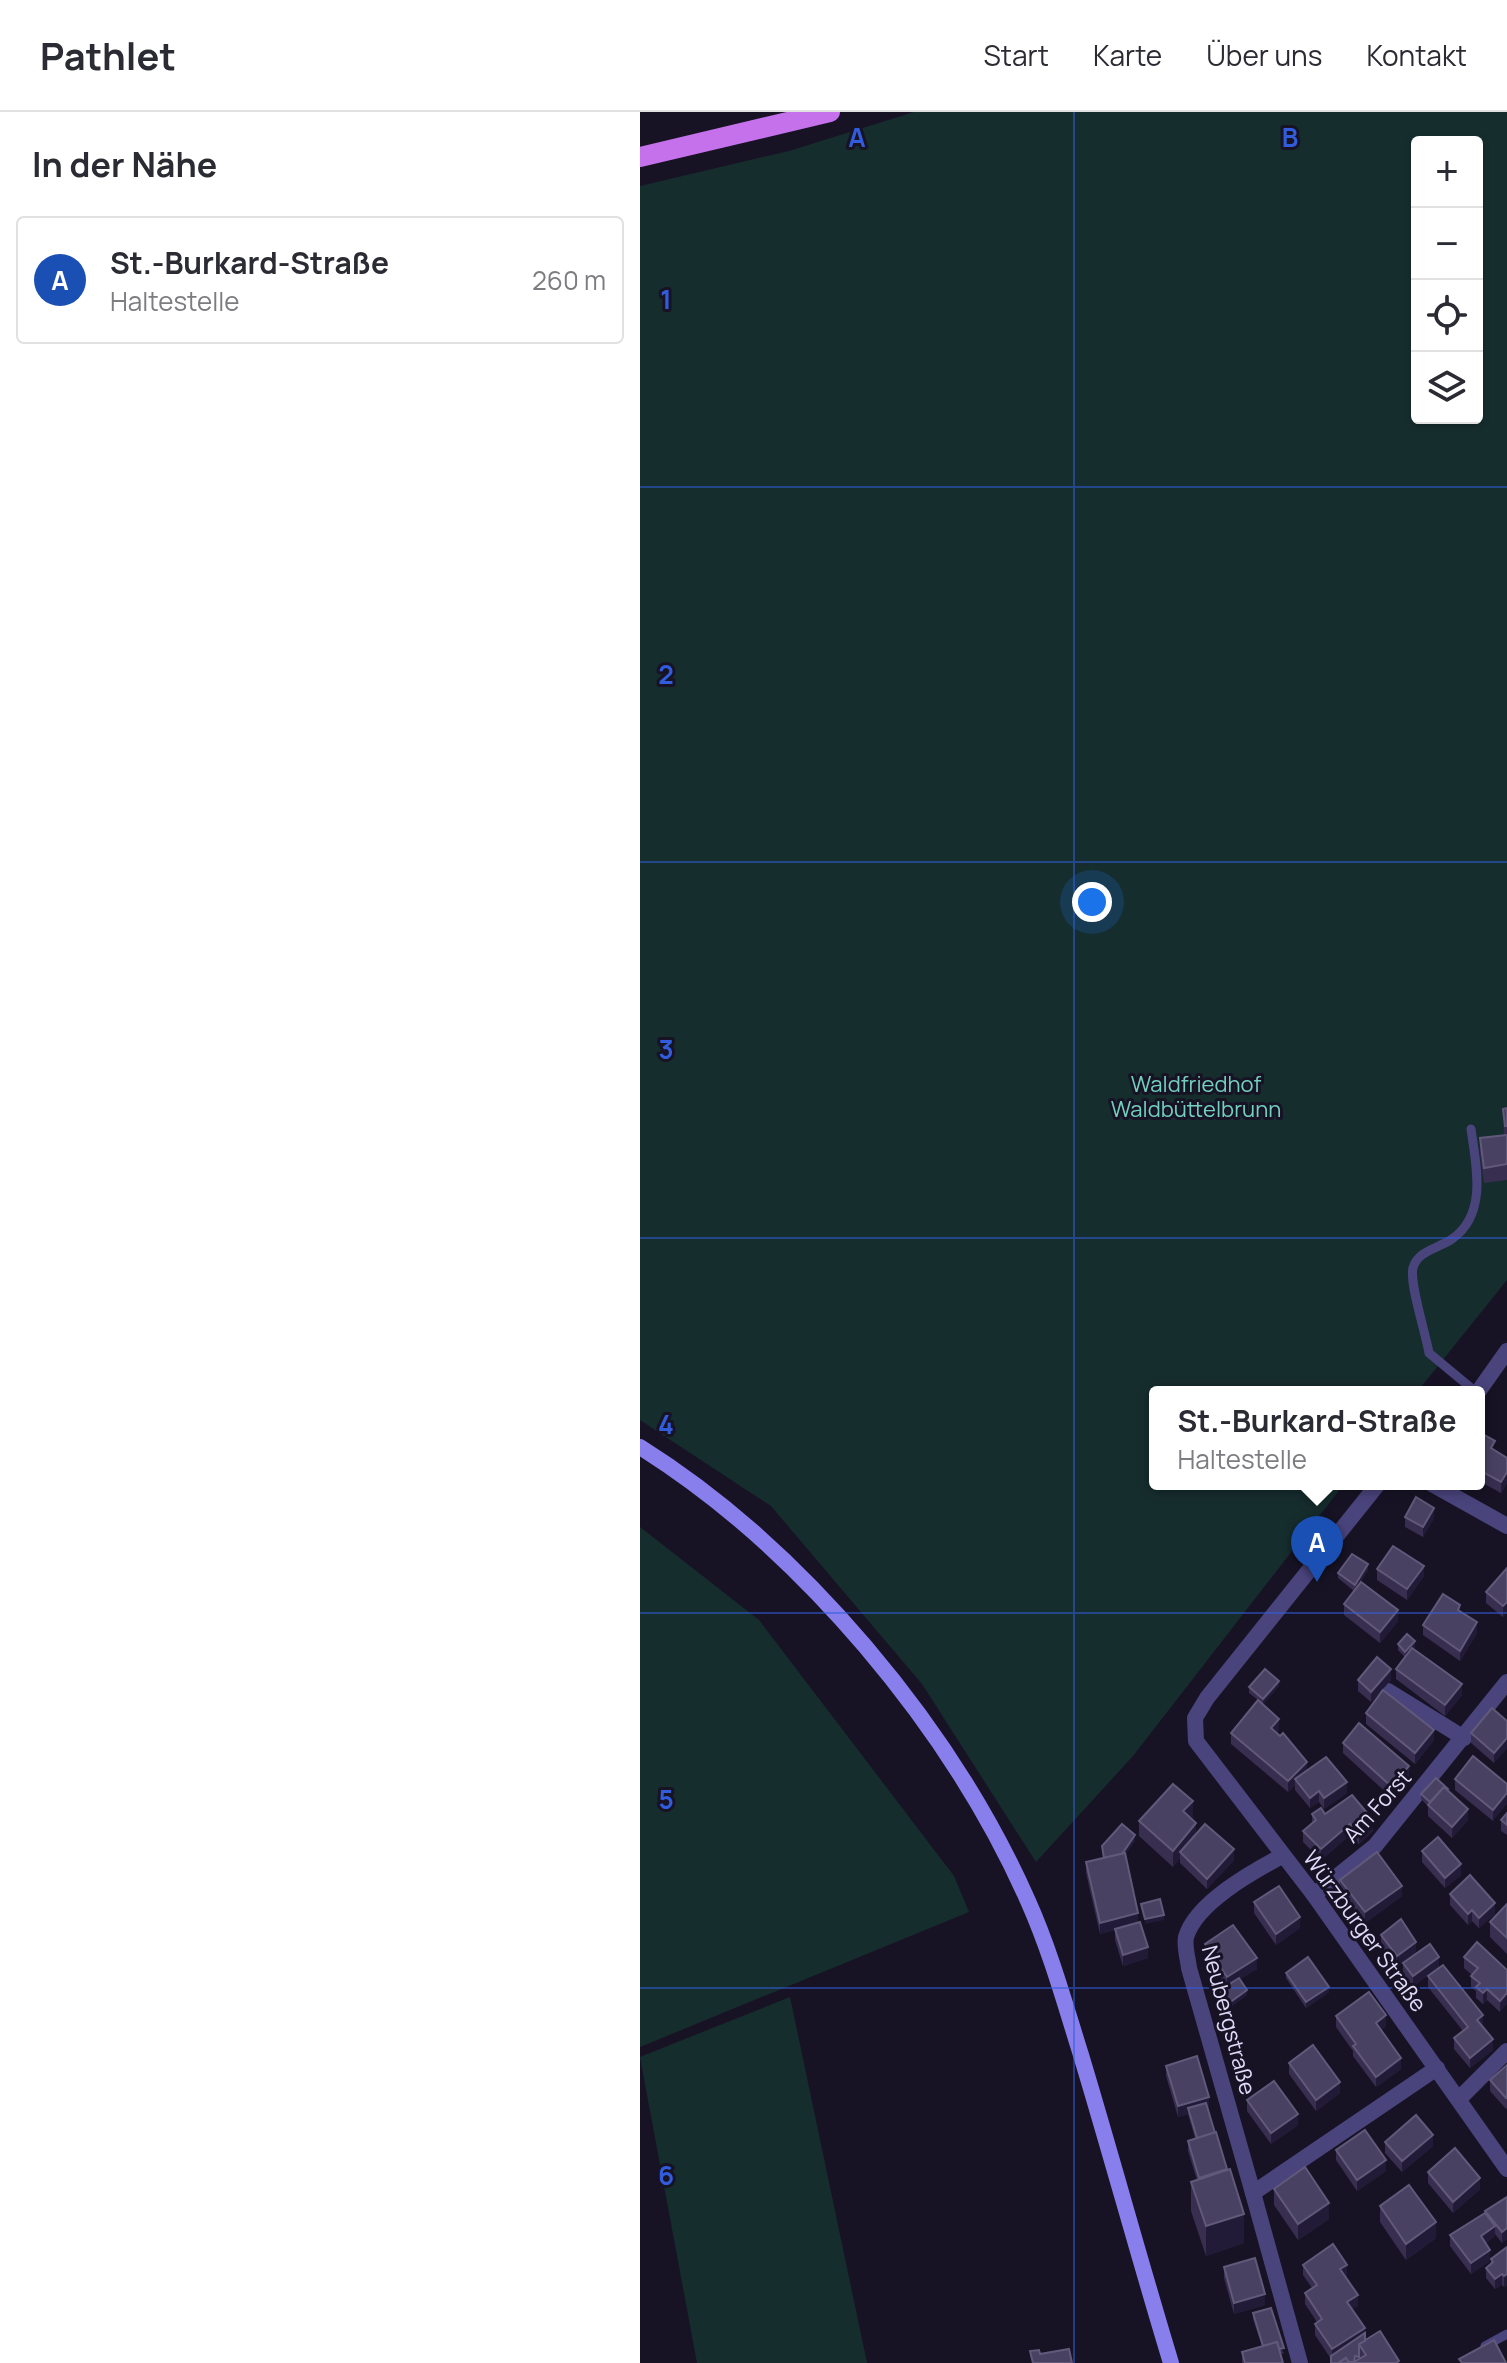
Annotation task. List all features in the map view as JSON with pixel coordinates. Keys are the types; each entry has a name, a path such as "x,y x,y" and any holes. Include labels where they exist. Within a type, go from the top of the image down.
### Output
{"main road":[{"path":"640,157 830,112"},
{"path":"640,1447 734,1513 783,1557 895,1685 951,1763 1015,1873 1060,1989 1171,2363"}],"street":[{"path":"1481,1386 1507,1351"},
{"name":"Würzburger Straße","path":"1373,1490 1195,1718 1196,1741 1314,1895 1507,2169"},
{"path":"1443,1490 1507,1526"},
{"name":"Am Forst","path":"1314,1895 1375,1846 1507,1682"},
{"path":"1388,1691 1464,1738"},
{"name":"Neubergstraße","path":"1282,1856 1253,1871 1196,1915 1185,1940 1189,1968 1300,2363"},
{"path":"1459,2099 1507,2051"},
{"path":"1253,2193 1437,2068"}],"lane":[{"path":"1470,1386 1429,1353 1422,1313 1410,1279 1414,1263 1429,1250 1452,1239 1466,1225 1479,1190 1471,1129"},
{"path":"1475,2352 1507,2334"}],"green space":[{"name":"Waldfriedhof Waldbüttelbrunn","path":"914,112 1507,112 1507,1280 1422,1386 1149,1386 1149,1490 1339,1490 1133,1756 1036,1862 922,1684 771,1506 640,1420 640,186 789,151"},
{"path":"640,1527 759,1620 954,1876 969,1912 640,2047"},
{"path":"790,1997 867,2363 697,2363 640,2057"}],"building":[{"path":"1507,1108 1507,1126 1505,1126 1503,1109"},
{"path":"1507,1135 1507,1164 1484,1168 1480,1138"},
{"path":"1485,1435 1495,1441 1491,1448 1507,1458 1507,1472 1501,1482 1485,1473"},
{"path":"1416,1497 1434,1508 1423,1527 1405,1517"},
{"path":"1393,1546 1424,1566 1407,1589 1377,1569"},
{"path":"1352,1554 1368,1564 1355,1585 1338,1573"},
{"path":"1507,1568 1507,1602 1503,1606 1486,1592"},
{"path":"1361,1582 1398,1610 1380,1632 1344,1604"},
{"path":"1443,1594 1460,1605 1458,1610 1477,1622 1460,1651 1423,1625"},
{"path":"1407,1634 1415,1641 1405,1652 1398,1644"},
{"path":"1412,1648 1462,1684 1445,1705 1396,1669"},
{"path":"1377,1657 1391,1669 1371,1692 1358,1680"},
{"path":"1265,1669 1279,1681 1263,1699 1249,1687"},
{"path":"1383,1690 1434,1730 1415,1753 1366,1713"},
{"path":"1258,1700 1279,1719 1271,1728 1280,1736 1283,1733 1307,1762 1288,1781 1231,1733"},
{"path":"1492,1708 1507,1721 1507,1738 1494,1753 1471,1733"},
{"path":"1359,1723 1409,1766 1391,1786 1343,1743"},
{"path":"1473,1756 1507,1784 1507,1793 1493,1810 1455,1779"},
{"path":"1326,1757 1347,1782 1324,1798 1319,1791 1310,1798 1295,1779"},
{"path":"1436,1778 1448,1789 1444,1787 1430,1802 1421,1794"},
{"path":"1173,1784 1193,1801 1183,1811 1196,1823 1173,1851 1139,1821"},
{"path":"1444,1787 1468,1809 1452,1827 1428,1805"},
{"path":"1352,1795 1373,1820 1359,1834 1350,1824 1321,1849 1303,1831 1316,1820 1312,1814 1321,1808 1325,1814"},
{"path":"1122,1824 1135,1835 1122,1854 1104,1858 1102,1846"},
{"path":"1205,1824 1234,1849 1207,1879 1180,1852"},
{"path":"1438,1837 1461,1864 1445,1878 1422,1851"},
{"path":"1377,1852 1402,1886 1365,1912 1340,1880"},
{"path":"1125,1853 1138,1913 1100,1923 1086,1862"},
{"path":"1470,1875 1495,1903 1479,1918 1472,1910 1468,1914 1450,1894"},
{"path":"1279,1886 1300,1917 1276,1934 1254,1902"},
{"path":"1160,1899 1164,1915 1145,1919 1141,1904"},
{"path":"1507,1904 1507,1938 1490,1922"},
{"path":"1401,1919 1416,1942 1397,1956 1381,1935"},
{"path":"1140,1922 1148,1947 1123,1955 1115,1929"},
{"path":"1233,1925 1257,1958 1227,1977 1205,1944"},
{"path":"1477,1942 1507,1970 1507,1993 1500,2001 1487,1989 1483,1993 1476,1987 1480,1983 1471,1976 1478,1968 1464,1957"},
{"path":"1430,1944 1439,1957 1413,1976 1403,1963"},
{"path":"1308,1957 1329,1987 1306,2002 1286,1973"},
{"path":"1443,1965 1483,2015 1477,2020 1493,2039 1470,2058 1454,2038 1468,2027 1428,1976"},
{"path":"1239,1978 1247,1990 1229,2003 1220,1990"},
{"path":"1369,1992 1386,2015 1376,2023 1401,2058 1376,2077 1336,2016"},
{"path":"1313,2045 1340,2082 1316,2100 1289,2063"},
{"path":"1197,2056 1209,2097 1178,2106 1166,2066"},
{"path":"1507,2065 1507,2097 1506,2098 1490,2080"},
{"path":"1274,2081 1298,2114 1271,2133 1247,2100"},
{"path":"1206,2103 1215,2133 1197,2138 1188,2108"},
{"path":"1416,2115 1433,2135 1402,2161 1385,2142"},
{"path":"1365,2130 1386,2160 1357,2180 1336,2150"},
{"path":"1216,2132 1227,2169 1199,2178 1188,2141"},
{"path":"1455,2148 1480,2178 1453,2202 1428,2172"},
{"path":"1305,2167 1329,2203 1298,2224 1274,2189"},
{"path":"1230,2169 1244,2214 1206,2226 1191,2182"},
{"path":"1409,2185 1436,2222 1406,2244 1380,2206"},
{"path":"1507,2197 1507,2228 1502,2232 1485,2211"},
{"path":"1485,2213 1495,2226 1481,2236 1490,2250 1471,2263 1450,2235"},
{"path":"1333,2244 1347,2265 1340,2269 1358,2295 1347,2302 1365,2328 1332,2349 1315,2324 1322,2319 1305,2293 1317,2285 1303,2265"},
{"path":"1507,2247 1507,2274 1495,2279 1486,2268 1493,2262 1491,2259"},
{"path":"1255,2258 1265,2294 1234,2303 1224,2267"},
{"path":"1271,2308 1284,2348 1279,2349 1277,2342 1263,2346 1253,2313"},
{"path":"1380,2331 1399,2361 1352,2363 1366,2355 1359,2344"},
{"path":"1365,2333 1365,2341 1359,2344 1359,2357 1355,2356 1354,2362 1348,2362 1346,2358 1331,2363 1331,2356"},
{"path":"1494,2340 1506,2363 1462,2363 1459,2359"},
{"path":"1277,2342 1283,2363 1245,2363 1242,2352"},
{"path":"1069,2349 1072,2363 1033,2363 1030,2351 1039,2350 1040,2354"}],"place":[{"name":"St.-Burkard-Straße","path":"1317,1582"}]}
